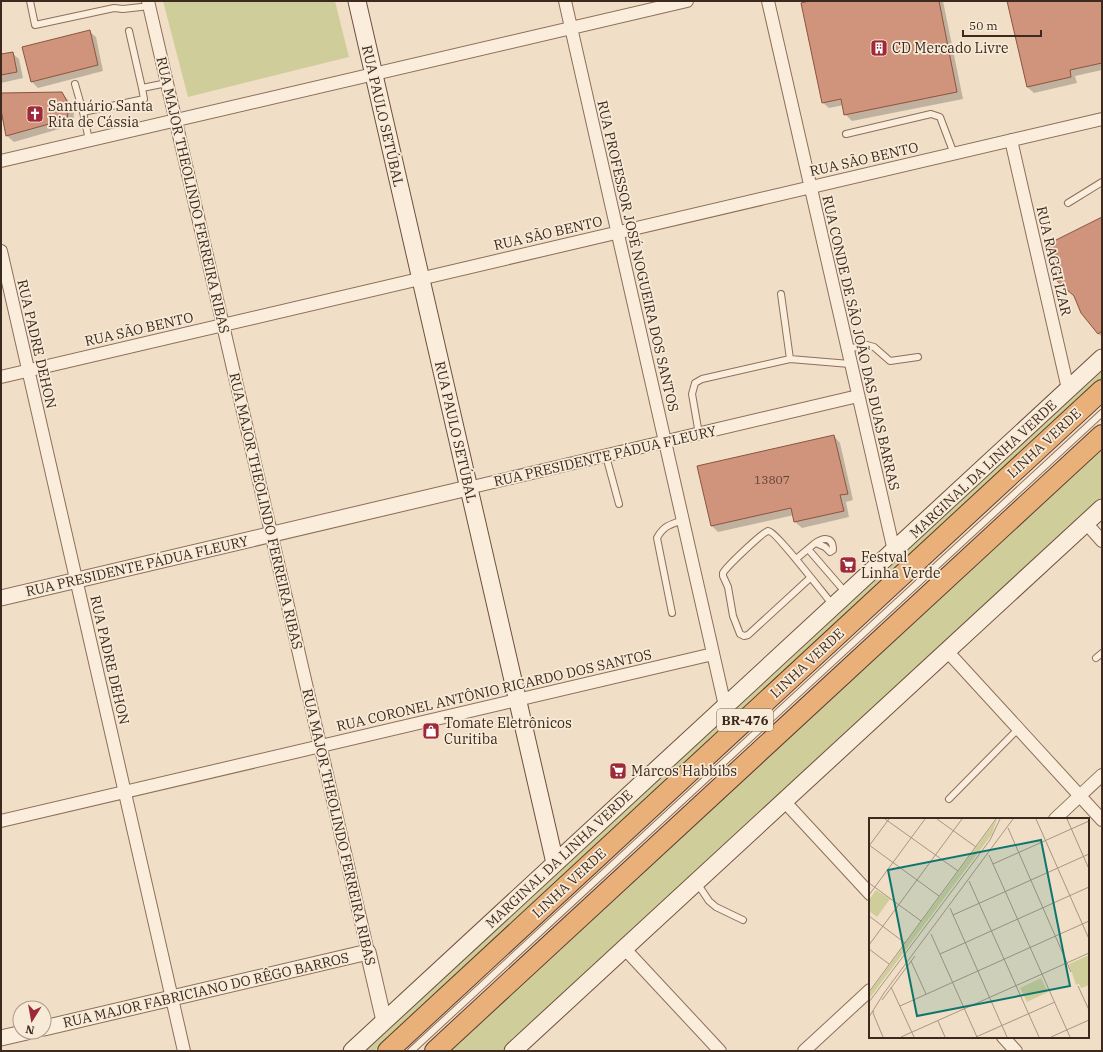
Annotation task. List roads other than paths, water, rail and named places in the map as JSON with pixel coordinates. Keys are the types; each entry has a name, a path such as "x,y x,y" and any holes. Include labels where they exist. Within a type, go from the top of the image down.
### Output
{"highway":[{"name":"LINHA VERDE","path":"388,1051 1102,390"},
{"name":"BR-476","path":"435,1051 1102,435"}],"main road":[{"name":"RUA PAULO SETÚBAL","path":"357,1 555,863"},
{"name":"MARGINAL DA LINHA VERDE","path":"352,1051 1102,358"},
{"path":"513,1051 1102,508"}],"street":[{"name":"RUA PROFESSOR JOSÉ NOGUEIRA DOS SANTOS","path":"565,1 725,706"},
{"path":"1,161 687,1"},
{"name":"RUA CONDE DE SÃO JOÃO DAS DUAS BARRAS","path":"768,1 894,551"},
{"name":"RUA MAJOR THEOLINDO FERREIRA RIBAS","path":"149,4 384,1021"},
{"name":"RUA SÃO BENTO","path":"1,377 1011,140 1101,121"},
{"name":"RUA RAGGI IZAR","path":"1011,140 1068,389"},
{"name":"RUA PADRE DEHON","path":"1,251 184,1051"},
{"name":"RUA PRESIDENTE PÁDUA FLEURY","path":"1,598 858,396"},
{"path":"1086,523 1102,541"},
{"path":"947,651 1102,820"},
{"name":"RUA CORONEL ANTÔNIO RICARDO DOS SANTOS","path":"1,821 713,654"},
{"path":"1056,818 1102,775"},
{"path":"784,801 869,893"},
{"path":"624,948 720,1051"},
{"name":"RUA MAJOR FABRICIANO DO RÊGO BARROS","path":"52,1026 368,952"},
{"path":"804,1051 869,991"},
{"path":"1,1038 12,1035"},
{"path":"1004,1038 1016,1051"}],"lane":[{"path":"30,1 34,25 114,8 123,9 149,4"},
{"path":"112,1 114,8"},
{"path":"83,112 144,99 129,31"},
{"path":"142,88 167,83"},
{"path":"75,84 89,140"},
{"path":"846,134 931,114 940,117 954,154"},
{"path":"1068,203 1102,182"},
{"path":"781,294 790,359"},
{"path":"847,349 868,346 874,347 890,361 918,357"},
{"path":"699,434 692,394 696,383 702,379 790,359 850,364"},
{"path":"411,1051 1102,413"},
{"path":"606,456 619,504"},
{"path":"672,613 657,538 662,530 668,525 683,520"},
{"path":"810,578 748,635 744,636 740,634 733,616 728,587 723,573 765,532 768,531 772,532 782,542 834,606"},
{"path":"796,559 816,543"},
{"path":"808,549 847,594"},
{"path":"1096,658 1102,653"},
{"path":"949,799 1018,729"},
{"path":"696,882 709,901 716,907 743,920"}],"place":[{"name":"CD Mercado Livre","path":"879,48"},
{"name":"Santuário Santa Rita de Cássia","path":"35,114"},
{"name":"Festval Linha Verde","path":"848,565"},
{"name":"Tomate Eletrônicos Curitiba","path":"431,731"},
{"name":"Marcos Habbibs","path":"618,771"}]}
